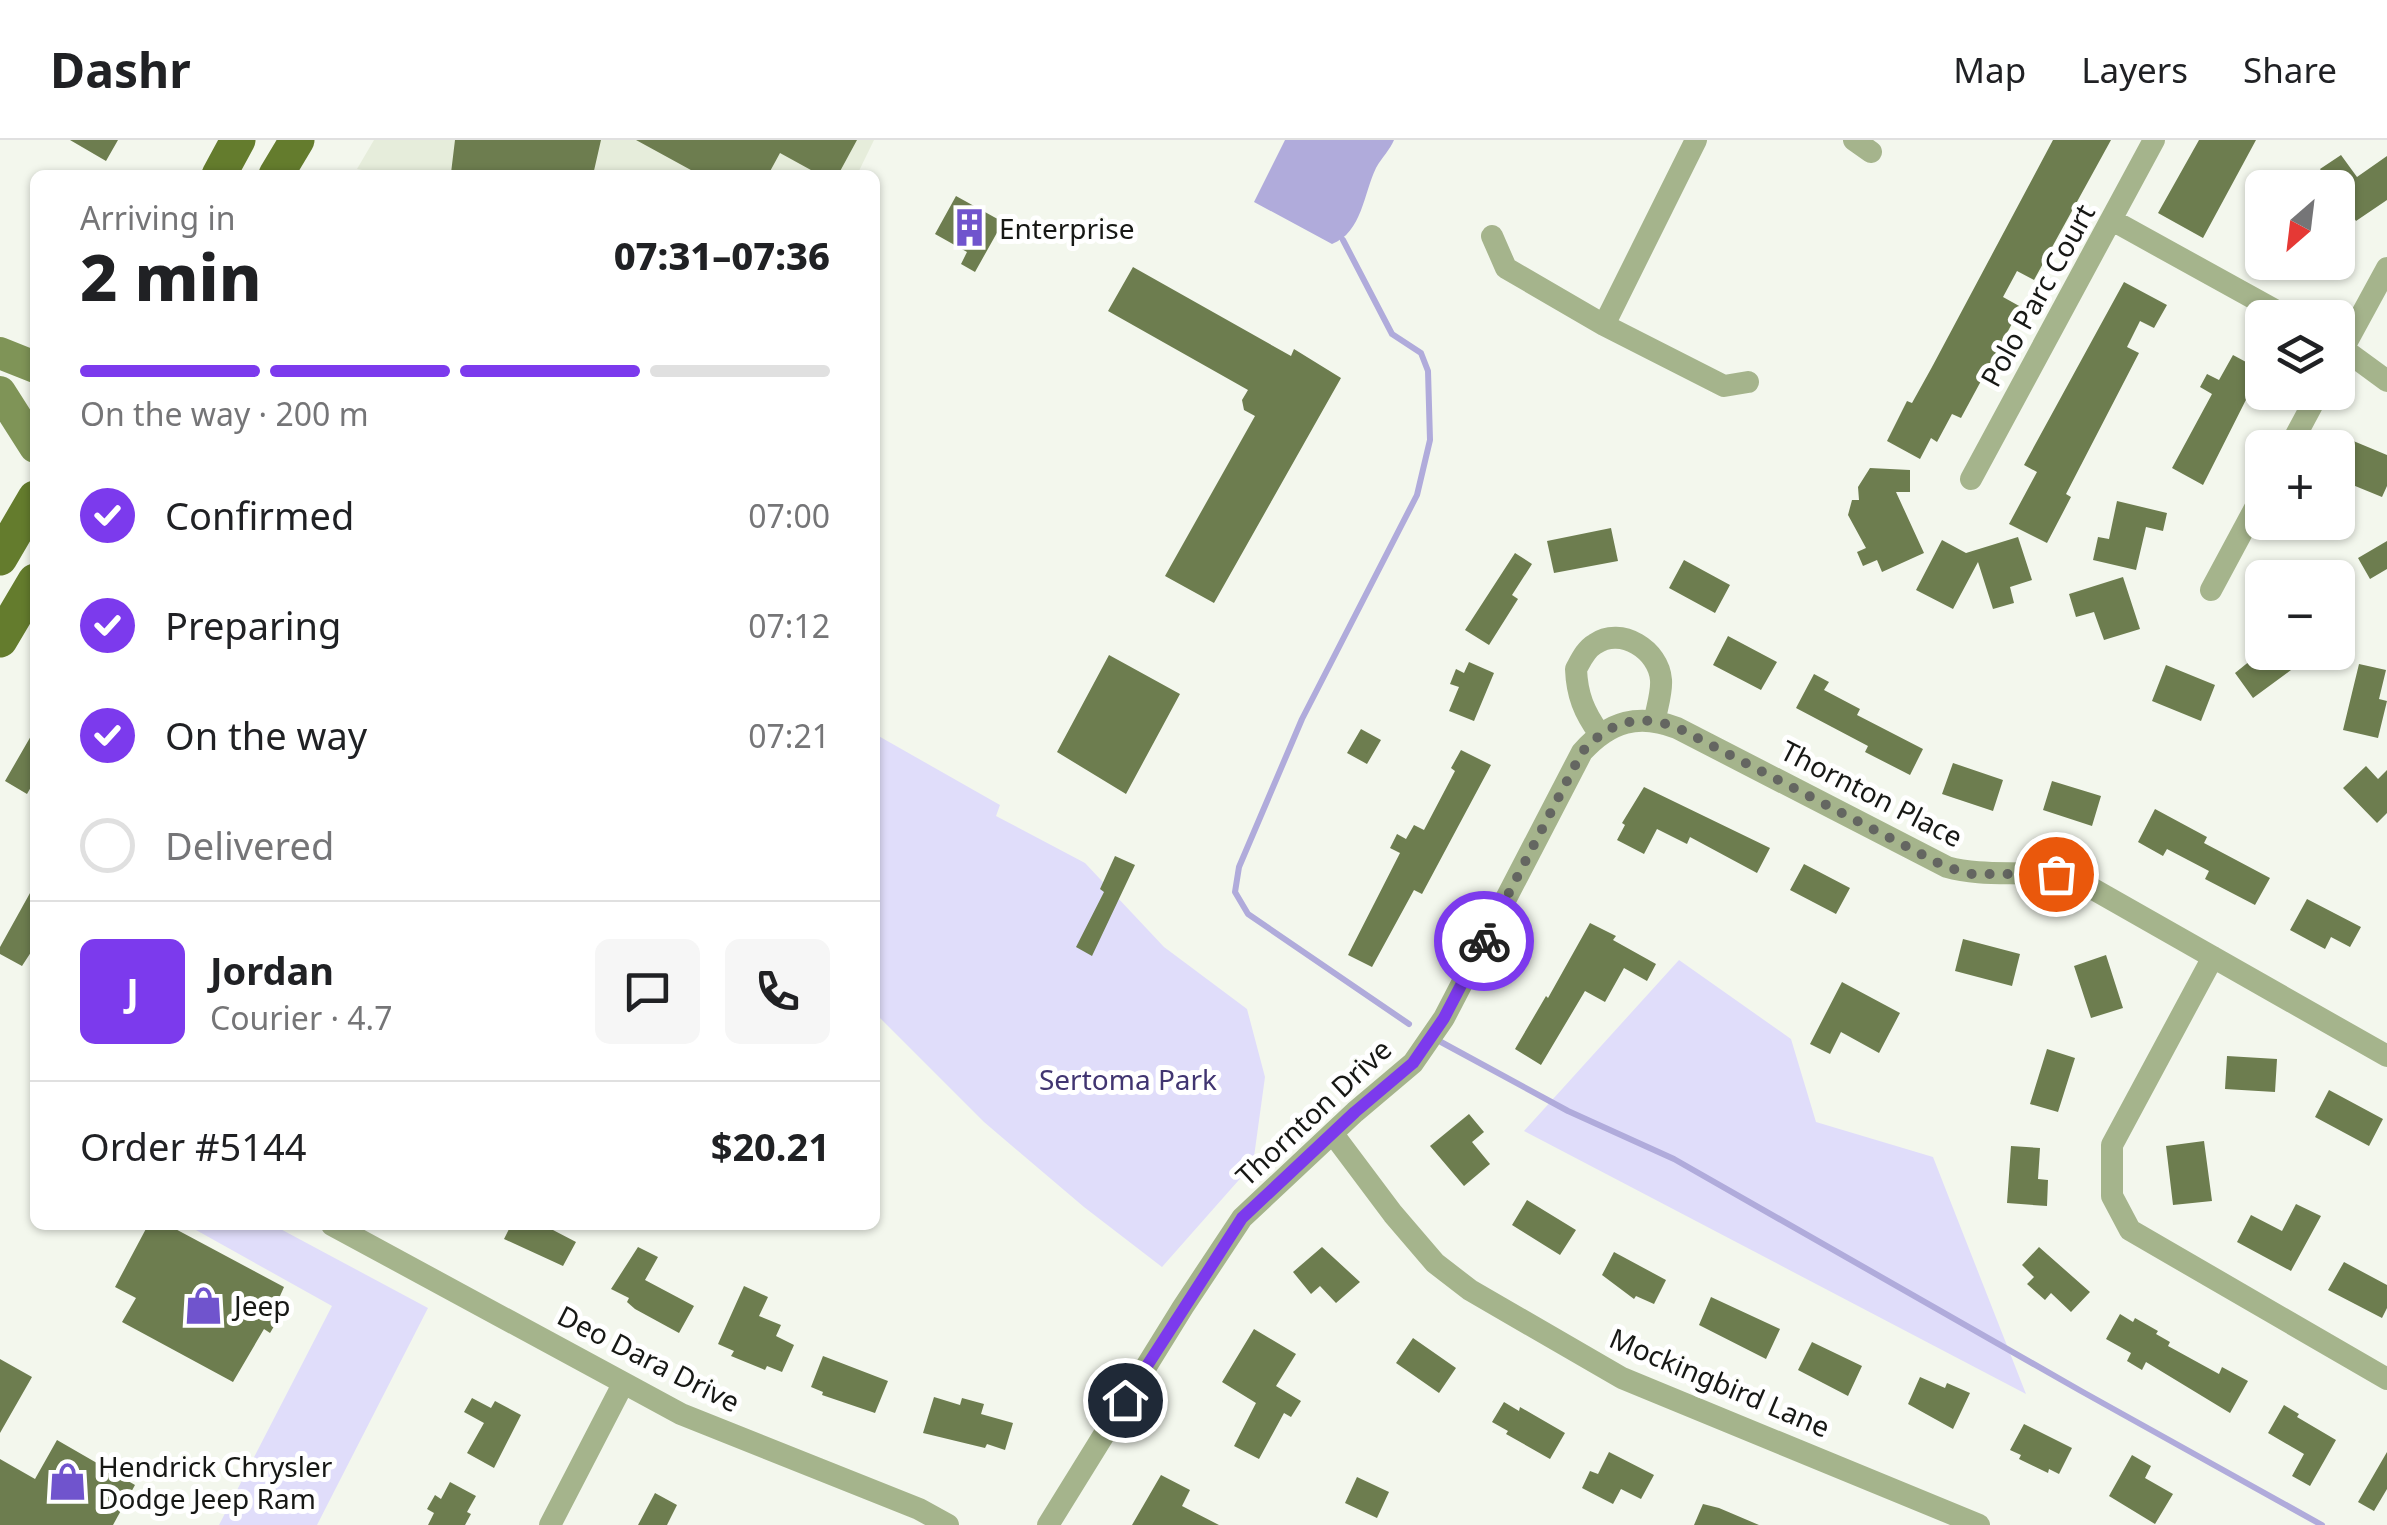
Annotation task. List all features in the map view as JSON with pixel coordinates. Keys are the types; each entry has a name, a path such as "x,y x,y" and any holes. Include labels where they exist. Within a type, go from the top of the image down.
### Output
{"main road":[{"path":"222,170 238,140"},
{"path":"279,170 297,140"},
{"path":"0,353 30,365"},
{"path":"0,392 30,439"},
{"path":"0,558 30,507"},
{"path":"0,640 30,589"}],"street":[{"path":"1604,324 1696,140"},
{"name":"Polo Parc Court","path":"1970,478 2154,140"},
{"path":"2112,220 2256,300"},
{"path":"1492,236 1506,268 1604,324 1724,386 1748,382"},
{"path":"2355,323 2387,268"},
{"path":"2355,360 2387,380"},
{"path":"2210,590 2245,526"},
{"path":"1612,638 1630,640 1654,658 1661,679 1655,720 1624,723 1599,733 1585,714 1577,692 1576,669 1597,642 1612,638"},
{"name":"Thornton Place","path":"1655,720 1946,867 1972,874 2056,874 2078,881 2387,1056"},
{"name":"Thornton Drive","path":"1048,1525 1242,1218 1413,1063 1444,1018 1582,752 1599,733"},
{"path":"2214,957 2112,1145 2112,1196 2130,1230 2387,1379"},
{"name":"Mockingbird Lane","path":"1332,1134 1414,1238 1470,1290 1622,1378 1980,1525"},
{"name":"Deo Dara Drive","path":"341,1230 681,1414 948,1525"},
{"path":"550,1525 623,1384"}],"shaded area":[{"path":"374,140 874,140 859,170 357,169"},
{"path":"1285,140 1394,140 1376,168 1356,221 1342,239 1332,244 1254,202"}],"green space":[{"name":"Sertoma Park","path":"880,737 1000,805 996,816 1085,863 1164,947 1247,1009 1265,1077 1253,1164 1162,1267 984,1122 880,1018"},
{"path":"1679,960 1791,1039 1816,1122 1933,1157 2026,1394 1524,1131"},
{"path":"196,1230 282,1230 428,1308 317,1525 219,1525 332,1306"}],"building":[{"path":"70,140 118,140 106,161"},
{"path":"455,140 601,140 594,170 451,170"},
{"path":"636,140 857,140 841,170 811,170 780,153 771,170 691,170"},
{"path":"2053,140 2111,140 2034,280 2017,271 2003,297 2021,307 1961,418 1952,414 1937,442 1931,438 1920,459 1887,441 1907,401 1912,403 1932,367"},
{"path":"2199,140 2256,140 2203,238 2158,213"},
{"path":"2341,155 2352,170 2321,170"},
{"path":"2387,156 2387,200 2356,221 2355,174 2357,177"},
{"name":"Enterprise","path":"956,196 1003,222 975,272 961,264 967,252 935,234"},
{"path":"1133,267 1291,356 1294,349 1341,378 1214,603 1165,576 1255,416 1244,410 1242,400 1248,390 1108,311"},
{"path":"2124,282 2167,305 2154,328 2140,321 2127,347 2139,353 2066,494 2071,497 2047,543 2009,524 2037,472 2024,465"},
{"path":"2233,355 2245,361 2245,402 2203,485 2172,468 2212,394 2200,387 2207,374 2219,380"},
{"path":"2355,442 2387,455 2387,486 2382,497 2355,486"},
{"path":"1870,468 1910,470 1910,492 1896,492 1924,553 1882,572 1877,560 1863,566 1857,552 1866,548 1848,515 1852,500 1859,500 1858,487"},
{"path":"2117,501 2167,513 2163,531 2146,527 2136,570 2093,560 2098,537 2109,539"},
{"path":"1611,528 1618,561 1554,573 1547,541"},
{"path":"2018,537 2032,580 2010,587 2014,603 1993,609 1978,562 1953,609 1916,590 1942,540 1966,553"},
{"path":"2387,541 2387,569 2370,579 2358,558"},
{"path":"1515,553 1532,564 1512,595 1518,599 1489,645 1465,630"},
{"path":"1684,560 1730,585 1715,613 1669,588"},
{"path":"2123,577 2140,629 2104,640 2094,612 2076,617 2069,594"},
{"path":"1728,636 1777,662 1761,690 1713,665"},
{"path":"1109,655 1180,694 1126,794 1057,752"},
{"path":"1469,662 1494,673 1474,721 1449,711 1459,687 1450,684 1456,669 1464,673"},
{"path":"2359,664 2386,670 2379,699 2387,701 2378,738 2343,730"},
{"path":"2166,665 2215,685 2201,721 2152,701"},
{"path":"2245,665 2245,670 2291,670 2253,698 2235,673"},
{"path":"1814,674 1829,682 1824,690 1860,709 1857,715 1923,749 1910,775 1865,752 1868,746 1796,708"},
{"path":"1361,729 1381,740 1367,764 1347,753"},
{"path":"30,738 27,794 5,781"},
{"path":"1461,750 1491,765 1422,894 1414,890 1372,967 1348,955 1400,853 1390,848 1397,834 1406,839 1414,825 1424,830 1455,771 1451,768"},
{"path":"1953,763 2003,780 1993,811 1942,794"},
{"path":"2366,766 2378,779 2387,770 2387,813 2377,823 2343,788"},
{"path":"2052,781 2101,796 2092,826 2043,810"},
{"path":"1644,787 1770,848 1757,873 1690,837 1687,844 1657,829 1644,854 1617,840 1625,825 1622,823"},
{"path":"2155,809 2207,837 2204,843 2270,878 2255,905 2205,879 2209,871 2167,849 2163,856 2138,842"},
{"path":"1115,856 1135,865 1092,956 1076,947 1104,892 1100,889"},
{"path":"1804,864 1850,888 1836,914 1790,890"},
{"path":"30,893 30,954 22,966 0,954 0,947"},
{"path":"2307,899 2361,927 2350,947 2331,937 2325,949 2290,930"},
{"path":"1590,923 1656,964 1647,981 1624,968 1605,1002 1585,991 1541,1065 1515,1049"},
{"path":"1963,939 2020,954 2012,986 1955,971"},
{"path":"2106,955 2123,1008 2091,1018 2074,966"},
{"path":"1842,982 1900,1013 1879,1053 1841,1032 1830,1054 1810,1044"},
{"path":"2047,1049 2075,1058 2058,1112 2030,1104"},
{"path":"2227,1056 2277,1059 2275,1092 2225,1089"},
{"path":"2329,1090 2383,1119 2369,1146 2315,1117"},
{"path":"1469,1114 1484,1132 1472,1142 1490,1164 1464,1186 1430,1146"},
{"path":"2204,1141 2212,1201 2173,1205 2166,1146"},
{"path":"2011,1146 2040,1148 2038,1179 2048,1180 2047,1206 2007,1203"},
{"path":"1527,1200 1576,1230 1560,1255 1512,1225"},
{"path":"2296,1204 2321,1216 2291,1271 2237,1242 2251,1215 2282,1231"},
{"name":"Jeep","path":"145,1230 177,1230 284,1287 272,1314 279,1318 270,1333 264,1329 233,1382 122,1322 136,1298 115,1287"},
{"path":"508,1230 553,1230 576,1242 563,1266 504,1239"},
{"path":"638,1247 658,1257 645,1280 694,1306 679,1333 635,1309 627,1302 629,1298 611,1289"},
{"path":"1322,1247 1360,1282 1336,1303 1320,1286 1311,1294 1293,1272"},
{"path":"2039,1247 2090,1292 2071,1312 2051,1293 2045,1300 2027,1284 2034,1277 2022,1265"},
{"path":"1614,1252 1666,1280 1654,1304 1636,1296 1634,1299 1602,1275"},
{"path":"2344,1262 2387,1285 2387,1308 2382,1318 2328,1290"},
{"path":"744,1286 768,1297 759,1316 781,1325 776,1336 794,1345 782,1372 767,1366 765,1370 731,1356 734,1351 718,1344"},
{"path":"1711,1297 1780,1329 1766,1359 1699,1325"},
{"path":"2120,1314 2158,1331 2156,1334 2170,1342 2168,1346 2219,1374 2222,1367 2248,1381 2230,1413 2146,1362 2142,1370 2127,1361 2131,1353 2106,1339"},
{"path":"1254,1329 1296,1354 1276,1386 1301,1401 1291,1417 1284,1413 1259,1459 1234,1446 1256,1403 1222,1382"},
{"path":"1413,1338 1456,1368 1439,1393 1396,1363"},
{"path":"1812,1342 1862,1366 1848,1396 1798,1370"},
{"path":"823,1356 888,1381 875,1413 822,1395 823,1392 811,1387"},
{"path":"0,1359 32,1377 0,1433"},
{"path":"1920,1377 1970,1393 1953,1429 1908,1404"},
{"path":"934,1397 960,1405 962,1398 984,1404 981,1414 1013,1423 1005,1450 923,1433"},
{"path":"472,1398 491,1408 495,1401 521,1415 494,1468 467,1453 484,1423 464,1412"},
{"path":"1504,1402 1565,1433 1550,1459 1492,1422"},
{"path":"2284,1405 2336,1440 2310,1486 2292,1476 2304,1454 2268,1433"},
{"path":"2024,1424 2072,1448 2059,1474 2019,1459 2021,1455 2010,1450"},
{"name":"Hendrick Chrysler Dodge Jeep Ram","path":"57,1440 135,1485 113,1525 0,1525 0,1459 35,1479"},
{"path":"1609,1452 1654,1475 1641,1499 1621,1489 1613,1504 1582,1488 1590,1471 1598,1474"},
{"path":"2387,1452 2387,1489 2374,1511 2358,1502"},
{"path":"2132,1455 2151,1466 2145,1478 2173,1494 2155,1524 2109,1496"},
{"path":"1161,1475 1190,1490 1182,1506 1219,1525 1132,1525"},
{"path":"1357,1477 1389,1492 1377,1518 1345,1503"},
{"path":"450,1482 476,1496 467,1512 471,1514 465,1525 428,1525 434,1513 427,1509 435,1495 441,1499"},
{"path":"655,1493 677,1505 667,1525 638,1525"},
{"path":"1703,1504 1719,1508 1759,1525 1694,1525"}],"waterway":[{"path":"1343,240 1392,334 1421,353 1428,371 1430,440 1417,495 1302,719 1239,867 1235,892 1248,914 1409,1024"},
{"path":"1441,1042 1568,1111 1674,1159 2322,1525"}],"way so far":[{"path":"1484,941 1582,752 1599,733 1624,723 1655,720 1678,728 1946,867 1972,874 2056,874"}],"place":[{"name":"Enterprise","path":"969,228"},
{"name":"Jeep","path":"204,1305"},
{"name":"Hendrick Chrysler Dodge Jeep Ram","path":"68,1482"}],"route":[{"path":"1125,1400 1242,1218 1413,1063 1444,1018 1484,941"}]}
